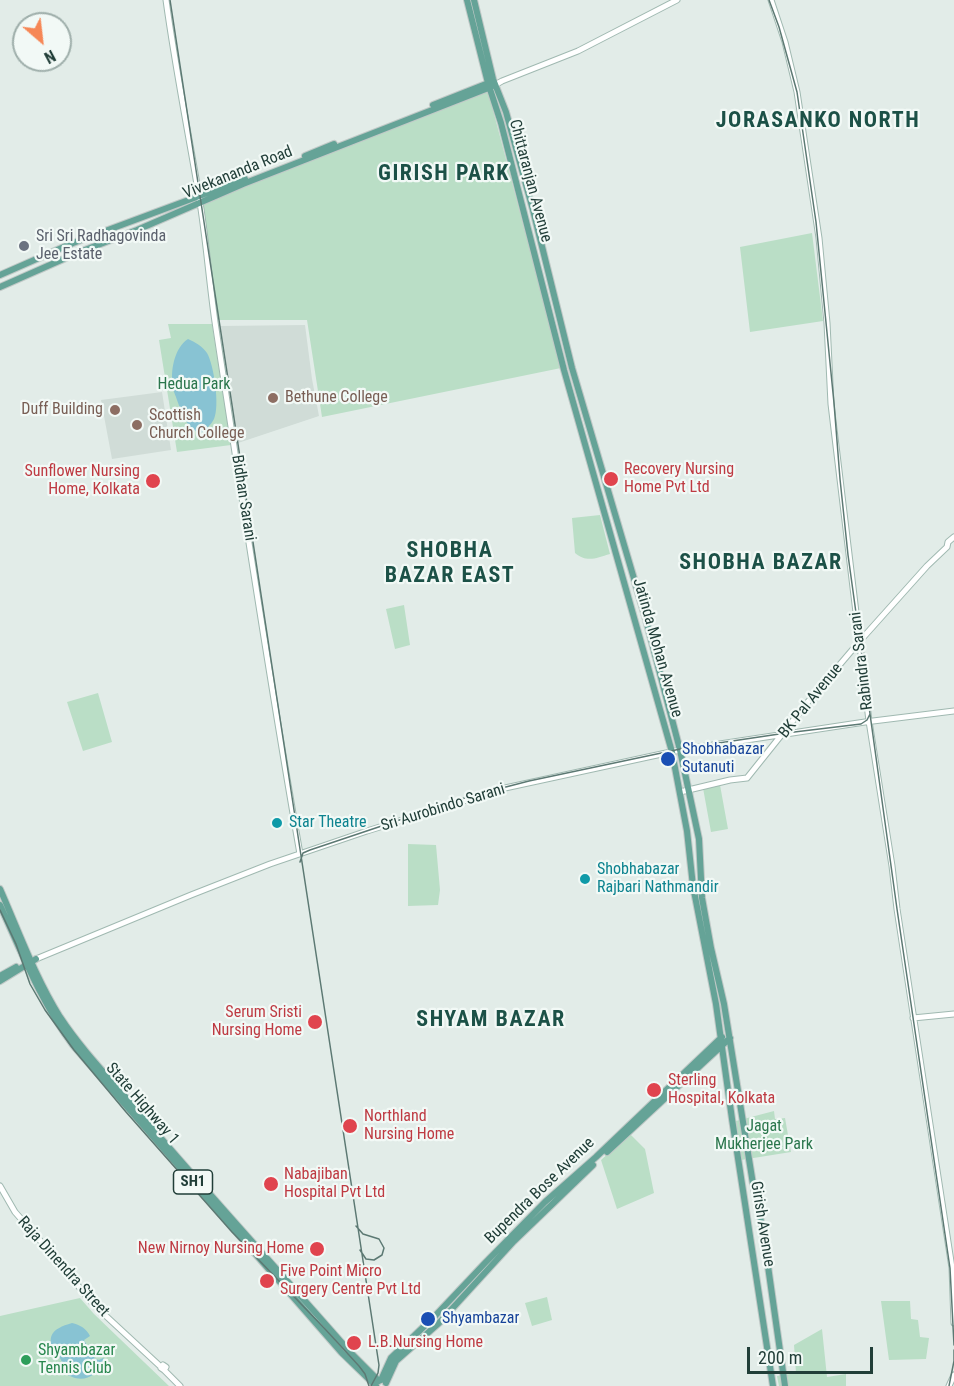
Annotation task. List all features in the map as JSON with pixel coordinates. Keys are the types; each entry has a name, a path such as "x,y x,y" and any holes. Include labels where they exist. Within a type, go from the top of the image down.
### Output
{"main road":[{"name":"Bidhan Sarani","path":"166,0 200,200 213,312 300,854"},
{"name":"Chittaranjan Avenue","path":"467,0 492,84 564,370"},
{"path":"474,0 492,84 506,112 572,368 645,616 680,750 699,839 702,898 724,1004 753,1184 763,1231 785,1386"},
{"path":"492,84 578,51 677,0"},
{"name":"Rabindra Sarani","path":"771,0 785,42 796,92 819,238 828,323 831,404 869,721 952,1268 954,1323"},
{"name":"Vivekananda Road","path":"0,287 156,222 200,200 492,84"},
{"name":"Vivekananda Road","path":"0,275 73,243 163,209 200,200"},
{"name":"Jatinda Mohan Avenue","path":"564,370 672,751 687,831 693,886 722,1042"},
{"name":"BK Pal Avenue","path":"947,547 948,542 954,537"},
{"name":"BK Pal Avenue","path":"680,792 747,778 807,703 927,566 947,547 954,545"},
{"name":"Sri Aurobindo Sarani","path":"30,962 191,895 300,854 505,788 672,751 869,721 954,711"},
{"name":"SH1","path":"0,889 23,939 30,962"},
{"name":"SH1","path":"0,905 30,962"},
{"path":"0,976 30,962"},
{"path":"0,981 30,962"},
{"name":"State Highway 1","path":"30,962 44,999 73,1045 342,1353 381,1383"},
{"path":"913,1018 954,1014"},
{"name":"Bupendra Bose Avenue","path":"381,1383 391,1358 435,1316 545,1202 729,1035"},
{"name":"Girish Avenue","path":"722,1042 773,1386"},
{"name":"Raja Dinendra Street","path":"0,1186 15,1212 93,1304 180,1386"},
{"path":"949,1386 954,1375"}],"shaded area":[{"name":"Bethune College","path":"305,325 319,416 238,443 220,326"},
{"name":"Scottish Church College","path":"162,392 171,450 112,459 101,400"}],"green space":[{"path":"488,91 561,368 322,417 307,320 215,320 199,200"},
{"path":"812,233 823,321 750,332 740,247"},
{"name":"Hedua Park","path":"168,324 212,324 231,445 177,452 159,340 171,338"},
{"path":"600,515 610,554 592,559 579,556 575,553 572,518"},
{"path":"404,605 410,645 395,649 386,609"},
{"path":"98,693 112,742 83,751 67,702"},
{"path":"720,785 728,829 711,832 703,788"},
{"path":"408,844 436,845 440,890 438,905 408,906"},
{"name":"Jagat Mukherjee Park","path":"774,1111 775,1119 785,1118 791,1152 741,1160 736,1121"},
{"path":"630,1134 645,1149 654,1193 617,1209 601,1160"},
{"path":"547,1297 552,1320 532,1326 525,1303"},
{"path":"80,1298 169,1386 0,1386 0,1316"},
{"path":"881,1301 910,1301 911,1319 918,1320 920,1337 929,1338 926,1359 889,1360"},
{"path":"822,1329 827,1377 846,1374 846,1386 779,1386 777,1376 796,1373 794,1345"}],"water":[{"path":"188,339 198,344 207,353 215,386 216,413 210,425 201,433 185,420 173,389 172,374 176,354"},
{"path":"72,1323 82,1327 90,1336 84,1340 91,1353 97,1346 106,1351 105,1353 96,1351 93,1355 95,1359 103,1358 106,1361 97,1372 86,1378 75,1378 62,1371 64,1366 58,1354 55,1356 52,1349 52,1334 59,1328"}],"tram line":[{"path":"170,0 379,1365 378,1373 371,1386"},
{"path":"769,0 797,92 816,222 848,555 950,1268 954,1345"},
{"path":"300,862 303,853 310,850 471,796 529,781 685,748 861,724 870,714"},
{"path":"0,910 16,944 30,984 45,1010 74,1050 232,1232 359,1366 369,1386"},
{"path":"356,1226 363,1234 379,1239 384,1248 382,1255 374,1260 366,1259 360,1250"},
{"path":"949,1386 954,1350"}],"place":[{"name":"Sri Sri Radhagovinda Jee Estate","path":"24,246"},
{"name":"Bethune College","path":"273,398"},
{"name":"Duff Building","path":"115,410"},
{"name":"Scottish Church College","path":"137,425"},
{"name":"Recovery Nursing Home Pvt Ltd","path":"611,479"},
{"name":"Sunflower Nursing Home, Kolkata","path":"153,481"},
{"name":"Shobhabazar Sutanuti","path":"668,759"},
{"name":"Star Theatre","path":"277,823"},
{"name":"Shobhabazar Rajbari Nathmandir","path":"585,879"},
{"name":"Serum Sristi Nursing Home","path":"315,1022"},
{"name":"Sterling Hospital, Kolkata","path":"654,1090"},
{"name":"Northland Nursing Home","path":"350,1126"},
{"name":"Nabajiban Hospital Pvt Ltd","path":"271,1184"},
{"name":"New Nirnoy Nursing Home","path":"317,1249"},
{"name":"Five Point Micro Surgery Centre Pvt Ltd","path":"267,1281"},
{"name":"Shyambazar","path":"428,1319"},
{"name":"L.B.Nursing Home","path":"354,1343"},
{"name":"Shyambazar Tennis Club","path":"26,1360"}],"district":[{"name":"JORASANKO NORTH","path":"818,121"},
{"name":"GIRISH PARK","path":"444,174"},
{"name":"SHOBHA BAZAR","path":"761,563"},
{"name":"SHOBHA BAZAR EAST","path":"450,564"},
{"name":"SHYAM BAZAR","path":"491,1020"}]}
